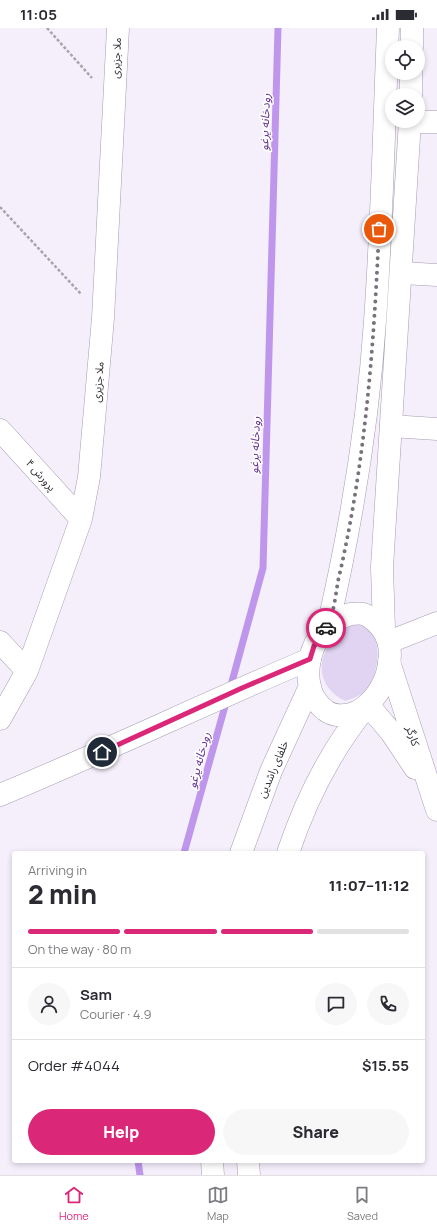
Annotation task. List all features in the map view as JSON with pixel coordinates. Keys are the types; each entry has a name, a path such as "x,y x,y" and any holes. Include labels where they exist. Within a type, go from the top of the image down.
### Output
{"main road":[{"name":"ملا جزیری","path":"0,719 27,671 81,519 89,477 103,318 118,28"},
{"path":"368,705 351,714 335,715 325,710 318,703 310,686 310,659 314,646 328,626 346,550 356,488 374,329 388,28"},
{"path":"412,28 412,40"},
{"path":"425,122 437,122"},
{"path":"289,851 300,817 321,773 342,739 383,685 387,645 382,567 402,273 410,128"},
{"path":"402,273 437,275"},
{"path":"391,426 437,429"},
{"name":"پرورش ۴","path":"0,430 81,519"},
{"path":"328,626 350,614 363,614 373,619 387,645"},
{"path":"387,645 437,623"},
{"path":"0,642 27,671"},
{"name":"کارگر","path":"387,645 437,810"},
{"path":"0,795 74,765 242,688 310,659"},
{"name":"خلفای راشدین","path":"242,851 270,772 310,686"},
{"path":"368,705 391,732 430,789"},
{"path":"212,1163 213,1175"},
{"path":"248,1163 249,1175"}],"path":[{"path":"47,28 114,102"},
{"path":"0,207 103,318"}],"shaded area":[{"path":"354,624 366,627 375,637 378,653 377,662 373,679 365,692 345,701 335,695 328,687 322,670 322,660 331,642 339,633"}],"waterway":[{"name":"رودخانه یرغو","path":"230,689 263,568 278,28"},
{"name":"رودخانه یرغو","path":"185,851 227,699"},
{"name":"رودخانه یرغو","path":"138,1163 140,1175"}],"way so far":[{"path":"326,628 328,626 346,550 357,481 375,322 379,229"}],"route":[{"path":"102,752 242,688 310,659 314,646 326,628"}]}
